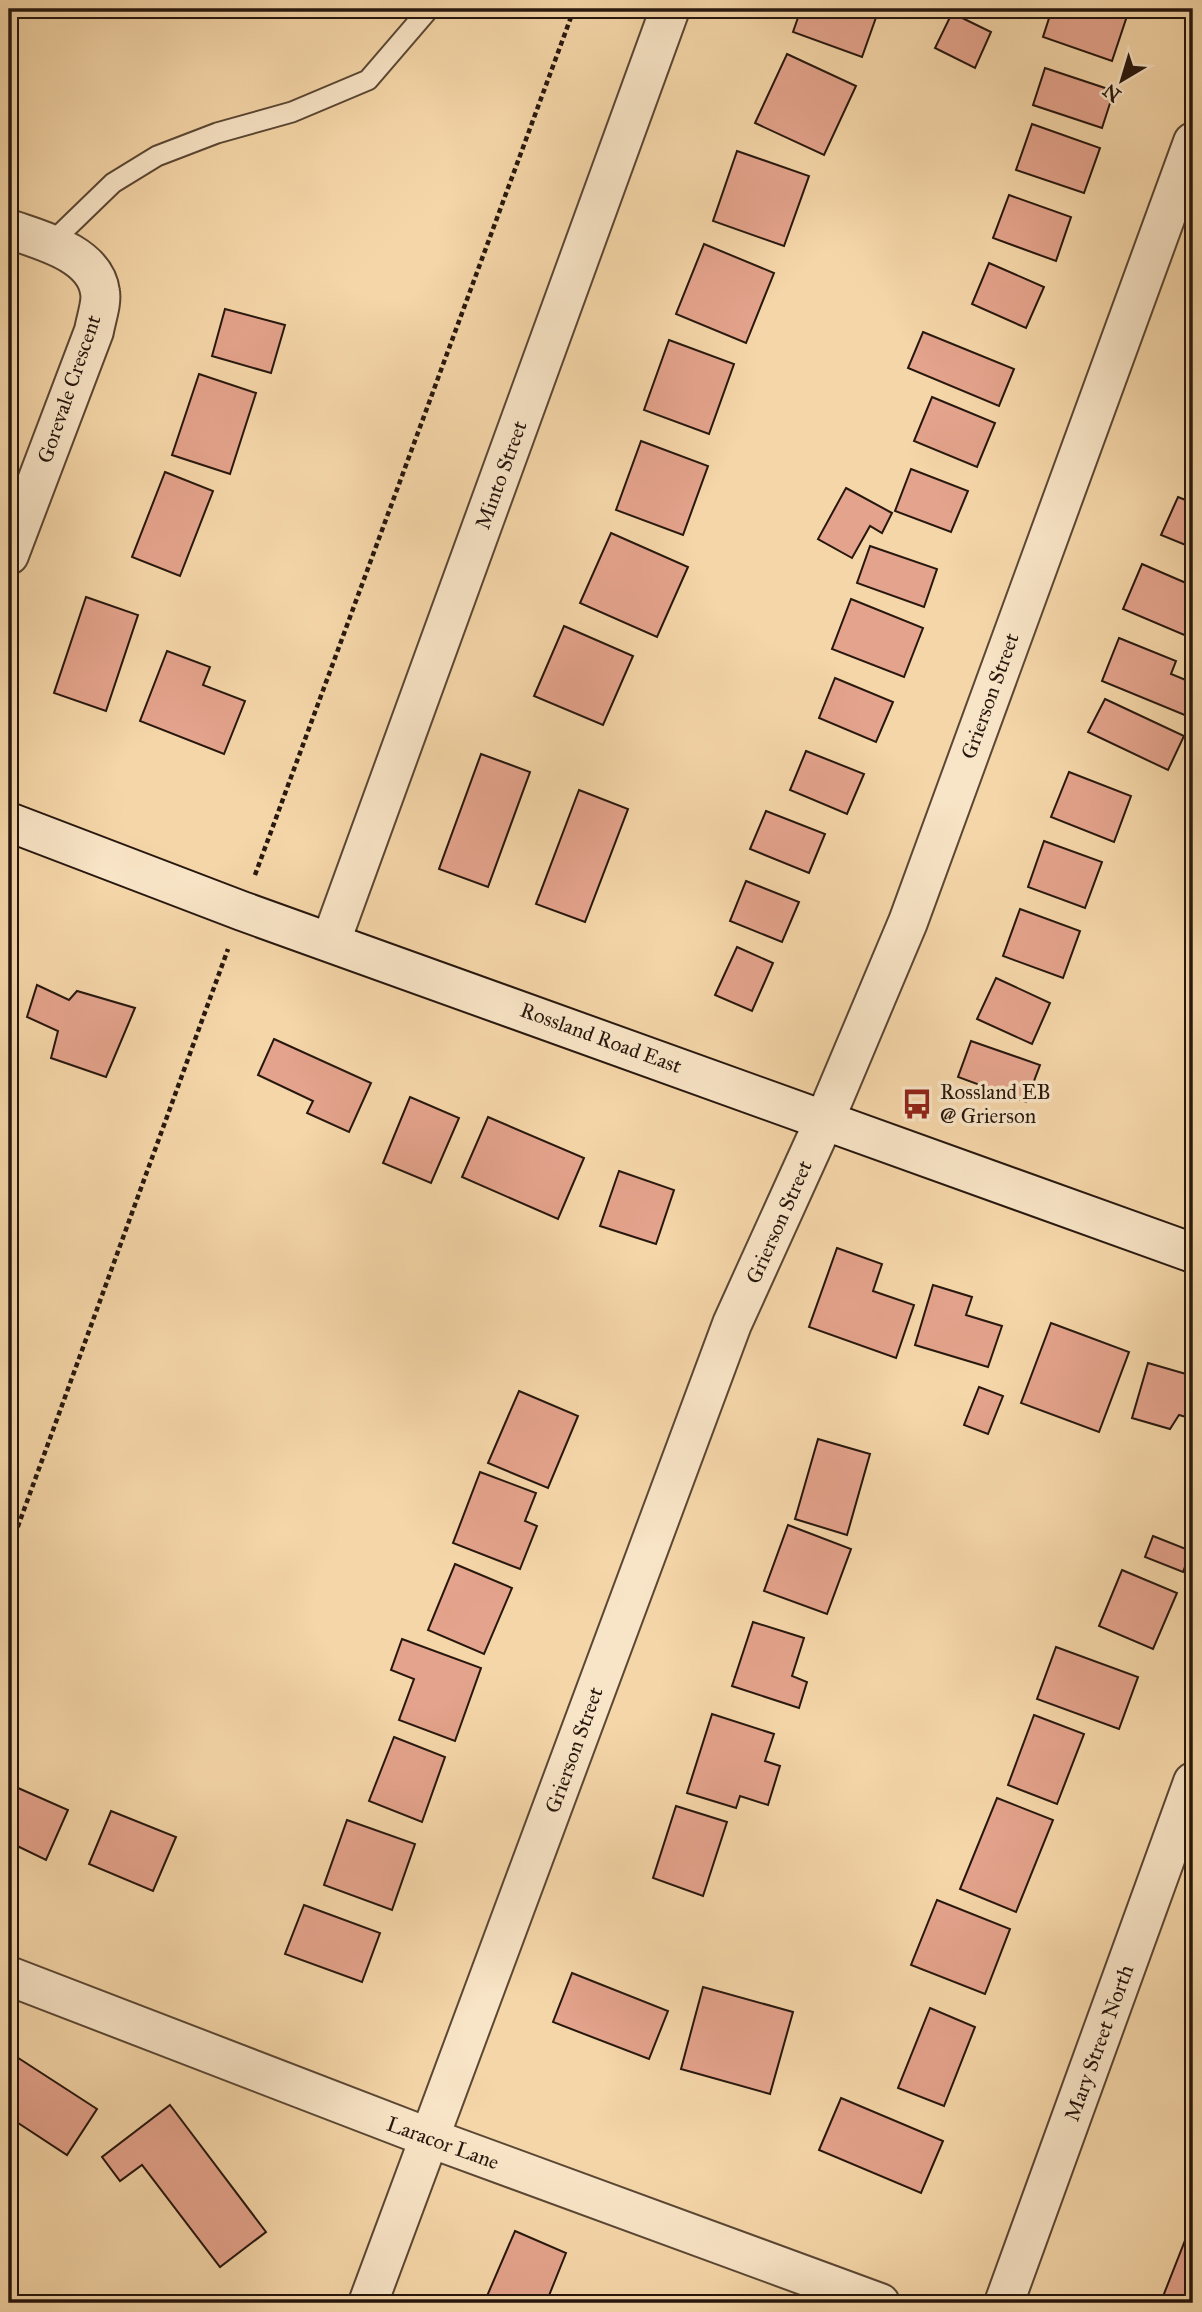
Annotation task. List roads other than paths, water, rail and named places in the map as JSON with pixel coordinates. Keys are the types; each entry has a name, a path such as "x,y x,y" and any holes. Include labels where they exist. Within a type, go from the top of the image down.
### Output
{"street":[{"name":"Minto Street","path":"331,941 670,9"},
{"name":"Grierson Street","path":"368,2303 732,1324 825,1119 908,922 1193,142"},
{"path":"9,229 50,244"},
{"name":"Gorevale Crescent","path":"9,555 94,331 100,291 85,263 50,244"},
{"name":"Rossland Road East","path":"9,822 242,911 1193,1253"},
{"name":"Mary Street North","path":"1004,2303 1193,1782"},
{"name":"Laracor Lane","path":"9,1976 430,2138 880,2303"}],"lane":[{"path":"50,244 113,183 157,156 217,133 292,112 368,80 429,9"}],"place":[{"name":"Rossland EB @ Grierson","path":"917,1104"}]}
